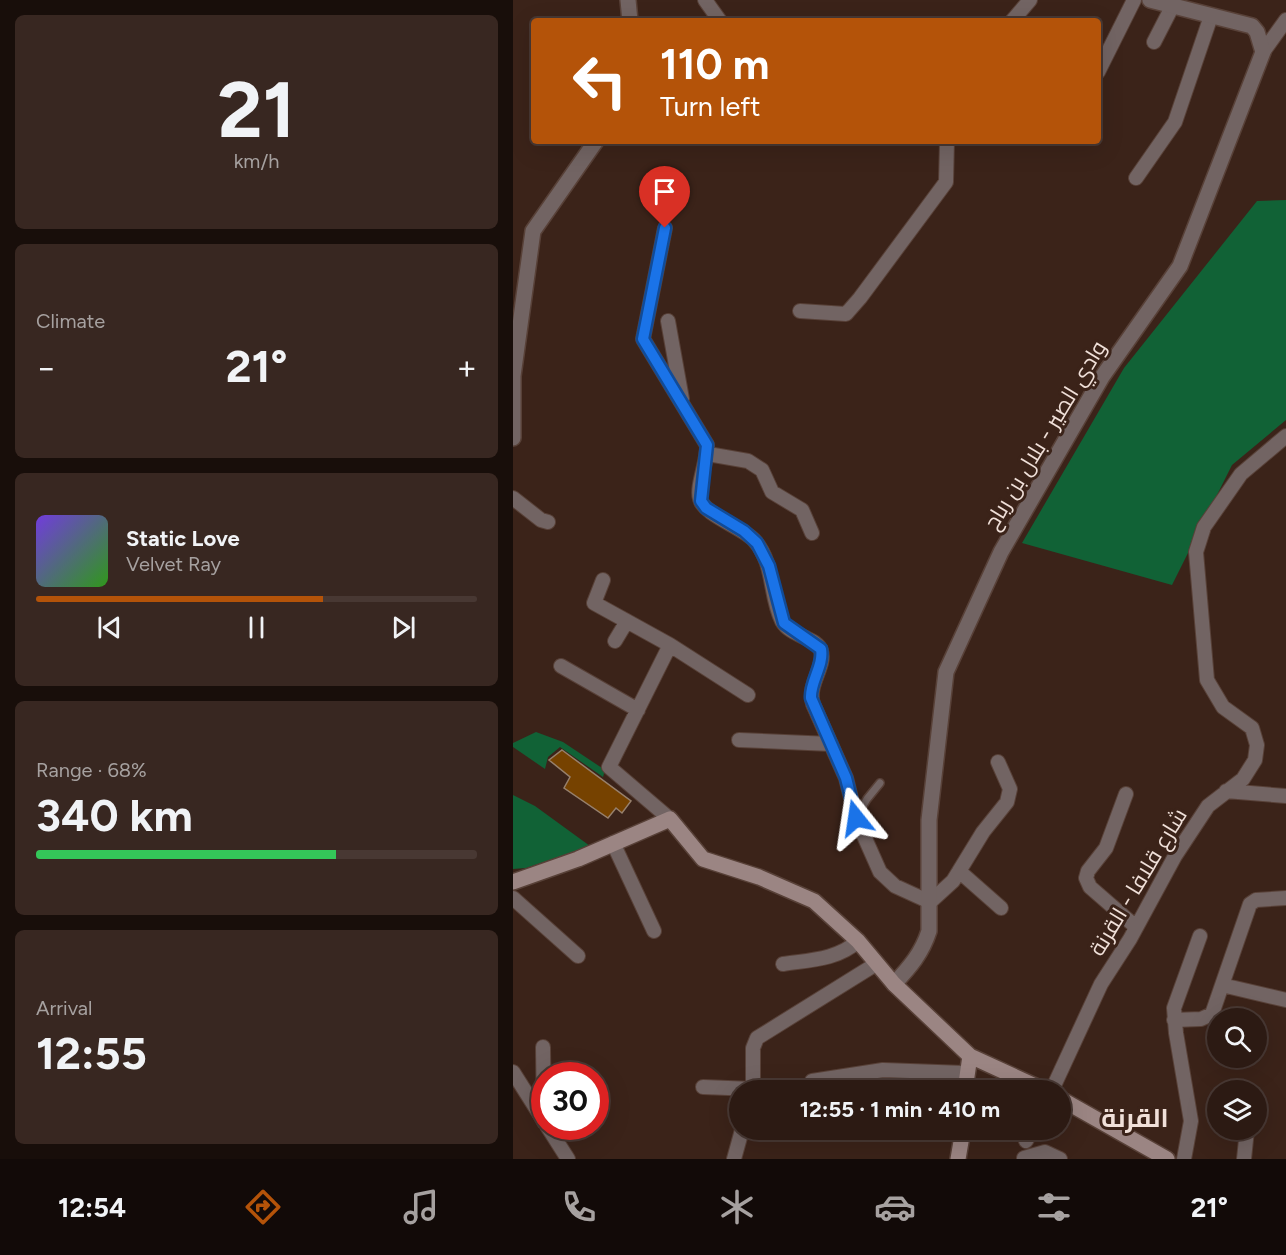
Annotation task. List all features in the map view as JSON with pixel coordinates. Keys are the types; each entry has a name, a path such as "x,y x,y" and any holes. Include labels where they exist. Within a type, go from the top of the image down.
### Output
{"main road":[{"path":"513,882 578,860 670,819 703,859 759,877 815,901 858,941 894,984 970,1056 1022,1080"},
{"path":"966,1080 970,1056"},
{"path":"1071,1105 1167,1159"},
{"path":"958,1159 961,1140"}],"street":[{"path":"628,0 630,18"},
{"path":"705,0 718,18"},
{"path":"1015,18 1030,0"},
{"path":"1101,66 1134,0"},
{"path":"1150,0 1252,26 1261,40 1263,52"},
{"path":"1154,42 1176,5"},
{"path":"1136,178 1175,122 1211,16"},
{"path":"1263,52 1286,20"},
{"name":"وادي الصير - بلال بن رباح","path":"894,984 915,961 929,931 929,820 946,672 1001,552 1102,377 1181,266 1263,52"},
{"path":"513,438 513,376 533,231 594,144"},
{"path":"800,311 846,314 946,182 947,144"},
{"path":"665,228 643,339 707,445 708,454 700,492 702,504 744,531 757,543 769,566 784,623 821,649 811,698 846,778 856,818 884,878 930,902 953,881 1007,802 1010,789 998,762"},
{"path":"668,321 683,407"},
{"name":"شارع قلافا - القرنة","path":"1057,1080 1101,984 1191,831 1208,807 1241,781 1251,769 1257,753 1257,738 1248,724 1229,713 1218,702 1207,680 1196,552 1204,527 1241,474 1286,436"},
{"path":"708,454 748,461 762,470 772,492 802,510 812,533"},
{"path":"513,498 541,520 548,522"},
{"path":"603,580 594,603 670,645 748,695"},
{"path":"615,641 627,621"},
{"path":"670,645 609,767 670,819"},
{"path":"561,666 638,710"},
{"path":"739,740 831,744"},
{"path":"1226,791 1286,796"},
{"path":"1126,794 1107,848 1088,871 1086,879 1090,887 1136,927"},
{"path":"613,843 654,931"},
{"path":"959,871 1001,908"},
{"path":"513,898 577,956"},
{"path":"1174,1020 1201,1019 1210,1016 1223,985 1250,904 1256,900 1286,898"},
{"path":"1184,1159 1191,1121 1174,1008 1200,936"},
{"path":"783,964 827,957 849,949 858,941"},
{"path":"753,1080 753,1048 757,1038 876,964"},
{"path":"1223,985 1286,1000"},
{"path":"543,1047 543,1062"},
{"path":"812,1080 883,1070 966,1072"},
{"path":"513,1072 531,1101"},
{"path":"703,1087 729,1089"},
{"path":"556,1140 568,1159"},
{"path":"734,1159 739,1140"},
{"path":"1244,1159 1246,1140"},
{"path":"1025,1158 1045,1152 1060,1159"}],"lane":[{"path":"856,818 880,783"}],"green space":[{"path":"1286,200 1286,420 1232,465 1172,585 1022,543 1124,368 1257,201"},
{"path":"536,732 563,742 605,770 603,777 560,747 548,757 545,769 513,747 513,743"},
{"path":"513,795 535,806 590,846 526,868 513,869"}],"building":[{"path":"562,750 631,801 622,813 616,808 608,818 564,788 570,777 549,760"}],"district":[{"name":"القرنة","path":"1135,1118"}],"route":[{"path":"665,228 643,339 647,350 707,445 708,454 699,495 702,504 744,531 757,543 769,566 782,620 789,629 815,643 821,649 811,698 846,778 856,818"}]}
